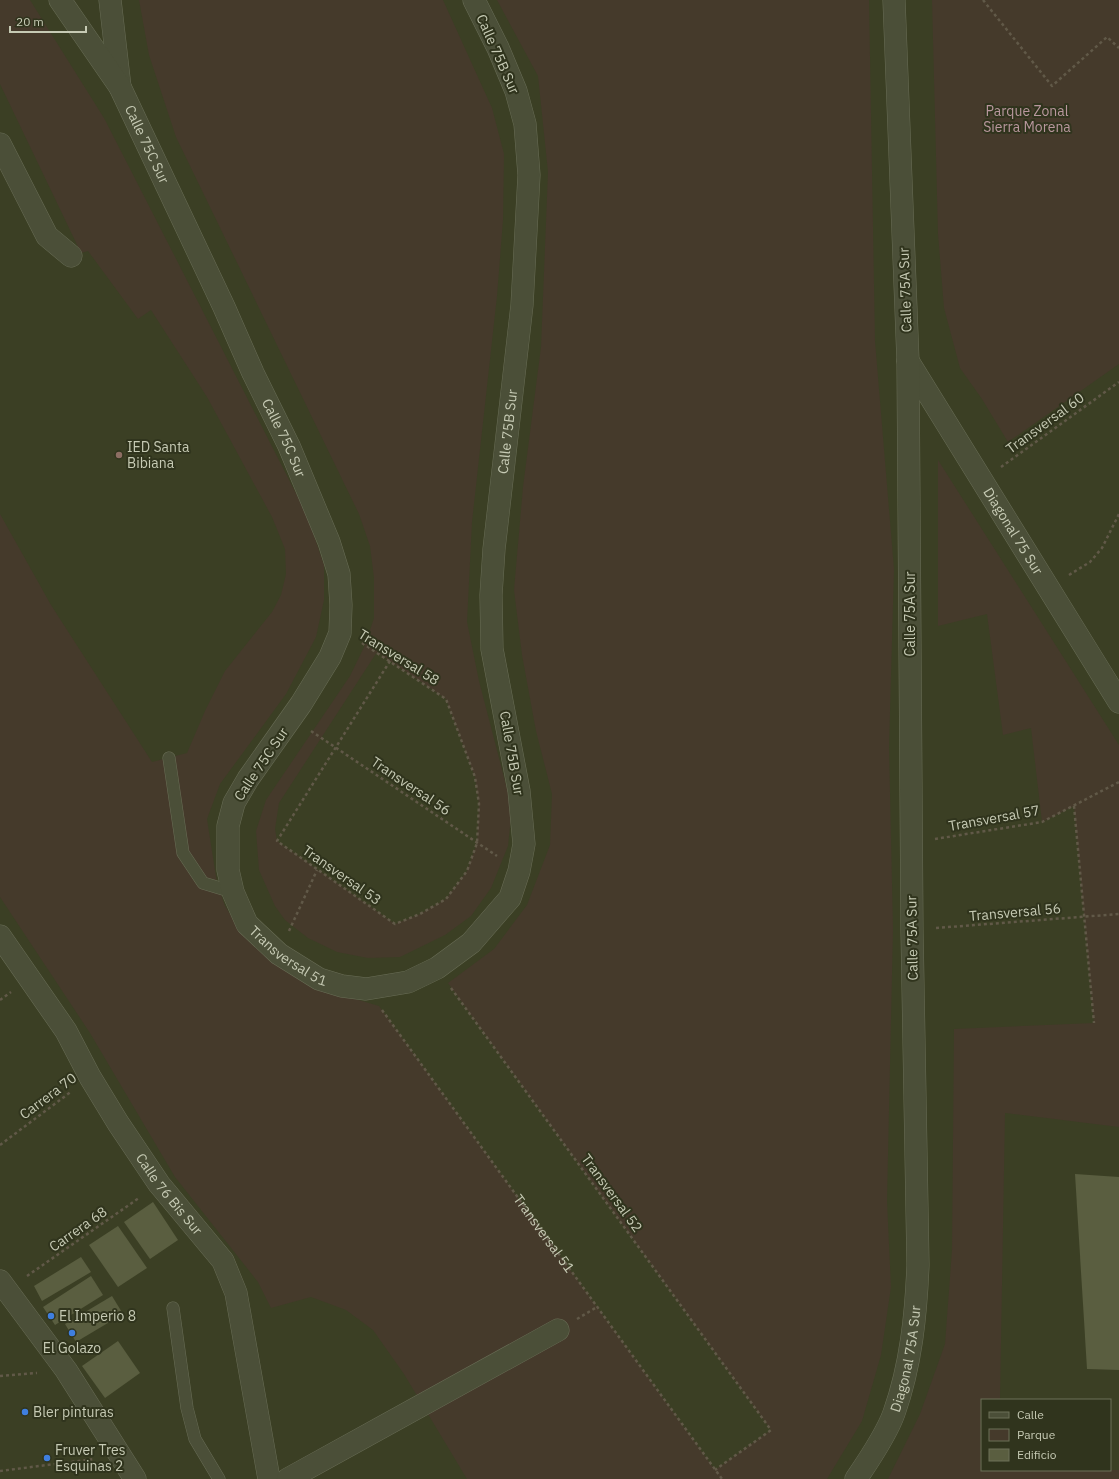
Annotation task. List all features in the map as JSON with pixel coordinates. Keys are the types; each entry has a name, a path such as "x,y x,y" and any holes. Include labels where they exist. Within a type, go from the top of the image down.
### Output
{"street":[{"path":"60,0 120,87"},
{"name":"Calle 75C Sur","path":"110,0 120,87 312,498 330,542 338,574 341,605 340,633 330,657 292,718 248,779 234,803 228,826 228,870"},
{"name":"Calle 75B Sur","path":"474,0 498,48 516,91 525,124 529,175 522,305 494,549 491,595 492,649 519,791 524,844 520,871"},
{"name":"Calle 75A Sur","path":"894,0 908,361 912,930 918,1227"},
{"path":"0,144 47,236 71,256"},
{"name":"Diagonal 75 Sur","path":"908,361 1119,702"},
{"name":"Transversal 51","path":"228,870 233,892 247,924 279,954 318,979 342,986 366,989 408,982 437,968 471,943 510,898 520,871"},
{"name":"Calle 76 Bis Sur","path":"0,936 66,1031 90,1077 118,1123 159,1184 223,1261 236,1293 269,1479"},
{"name":"Diagonal 75A Sur","path":"856,1479 894,1414 909,1359 916,1313 918,1227"},
{"path":"4,1286 66,1370 135,1479"},
{"path":"288,1479 558,1330"}],"lane":[{"path":"169,758 183,853 203,883 233,892"},
{"path":"174,1308 187,1408 194,1439 219,1479"}],"path":[{"path":"983,0 1052,86 1107,37 1119,48"},
{"name":"Transversal 60","path":"982,481 1119,382"},
{"path":"1048,588 1090,562 1102,548 1110,528 1119,514"},
{"name":"Transversal 58","path":"340,633 365,645 446,699 475,777 479,804 477,843"},
{"path":"336,747 390,661"},
{"name":"Transversal 56","path":"292,718 520,871"},
{"name":"Transversal 53","path":"336,747 277,841 395,924 420,914 446,899 467,871 477,843"},
{"name":"Transversal 57","path":"911,842 1042,822 1119,782"},
{"path":"1074,806 1094,1023"},
{"path":"279,954 317,870"},
{"name":"Transversal 56","path":"912,930 1119,914"},
{"name":"Transversal 52","path":"437,968 771,1430 715,1470"},
{"name":"Transversal 51","path":"366,989 722,1479"},
{"name":"Carrera 70","path":"0,1145 90,1077"},
{"name":"Carrera 68","path":"4,1286 159,1184"},
{"path":"0,1376 66,1370"},
{"path":"0,1471 121,1456"}],"green space":[{"path":"0,0 30,0 104,118 307,515 324,565 324,600 316,637 286,694 220,784 207,819 217,883 225,906 246,939 275,963 315,987 379,1006 715,1470 771,1430 448,983 494,949 527,905 550,845 552,794 536,731 522,655 514,590 523,487 541,347 548,172 538,76 497,0 869,0 875,341 894,569 889,747 893,929 887,1201 891,1287 881,1355 862,1421 827,1479 467,1479 404,1374 373,1330 346,1310 311,1297 271,1308 258,1282 175,1177 90,1033 0,897 0,514 51,605 152,762 187,753 205,711 225,671 272,612 281,595 286,574 285,549 272,517 207,397 151,310 138,319 88,251 81,253 0,84"},
{"path":"139,0 443,0 492,108 504,154 503,220 497,296 472,522 467,622 479,681 512,808 508,846 491,888 471,916 445,935 400,957 368,958 337,952 308,938 285,920 275,906 259,870 256,831 266,800 350,676 365,645 374,618 374,578 370,546 359,514 176,137 149,55","holes":["377,652 446,699 475,777 479,804 477,843 467,871 446,899 420,914 395,924 277,841 275,829 279,803"]},
{"name":"Parque Zonal Sierra Morena","path":"932,0 1119,0 1119,364 1008,442 982,399 960,368 944,308 938,234"},
{"path":"938,460 1119,745 1119,1127 1005,1113 1000,1399 981,1399 981,1471 1119,1470 1119,1479 888,1479 920,1414 945,1344 952,1250 954,1029 1094,1023 1074,806 1042,822 1031,728 1003,735 987,614 938,626"}],"building":[{"path":"1075,1174 1119,1177 1119,1370 1087,1369"},
{"path":"153,1202 178,1240 150,1259 124,1222"},
{"path":"118,1226 147,1268 118,1287 89,1245"},
{"path":"81,1257 91,1272 42,1301 34,1286"},
{"path":"91,1276 103,1295 55,1325 43,1307"},
{"path":"112,1296 123,1314 76,1342 65,1324"},
{"path":"118,1341 140,1373 105,1398 82,1366"}],"place":[{"name":"IED Santa Bibiana","path":"119,455"},
{"name":"El Imperio 8","path":"51,1316"},
{"name":"El Golazo","path":"72,1333"},
{"name":"Bler pinturas","path":"25,1412"},
{"name":"Fruver Tres Esquinas 2","path":"47,1458"}]}
